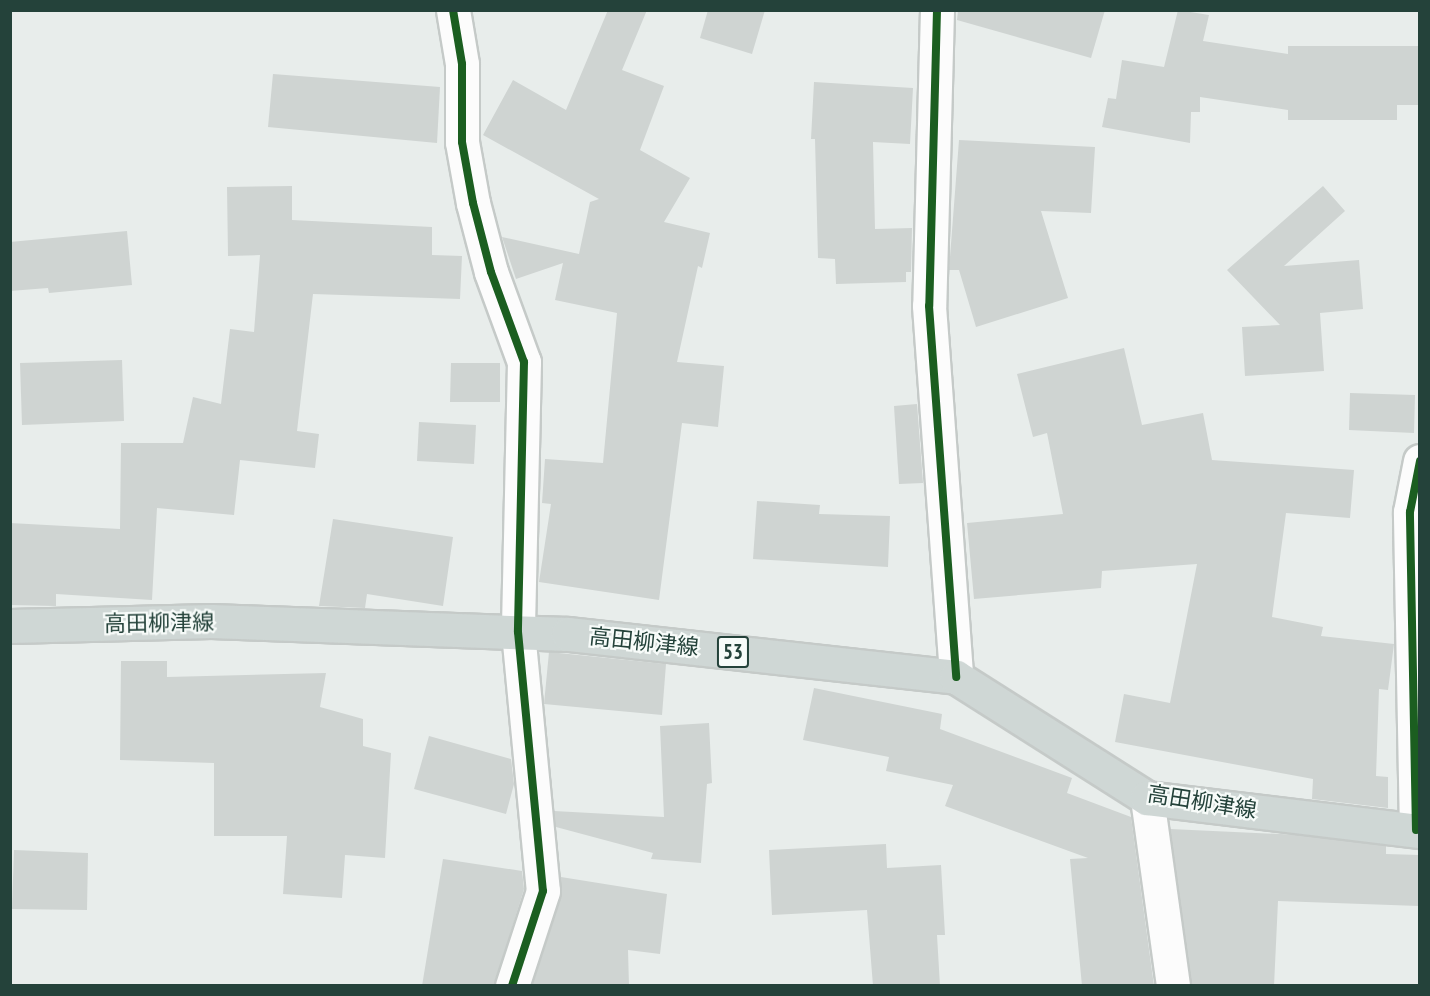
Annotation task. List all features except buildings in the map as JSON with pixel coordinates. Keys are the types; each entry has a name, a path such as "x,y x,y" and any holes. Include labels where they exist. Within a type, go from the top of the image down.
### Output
{"main road":[{"name":"高田柳津線","path":"10,626 211,621 580,635 956,677 1147,798 1418,831"}],"street":[{"path":"453,10 462,64 462,142 472,202 491,272 524,362 519,632 543,891 512,986"},
{"path":"937,10 929,306 956,677"},
{"path":"1418,831 1410,512 1419,461"},
{"path":"1147,798 1173,986"}],"cycle path":[{"path":"453,10 462,64 462,142 473,203 491,272 524,362 518,632 543,891 512,986"},
{"path":"937,10 929,306 956,677"},
{"path":"1416,830 1410,512 1420,461"}]}
